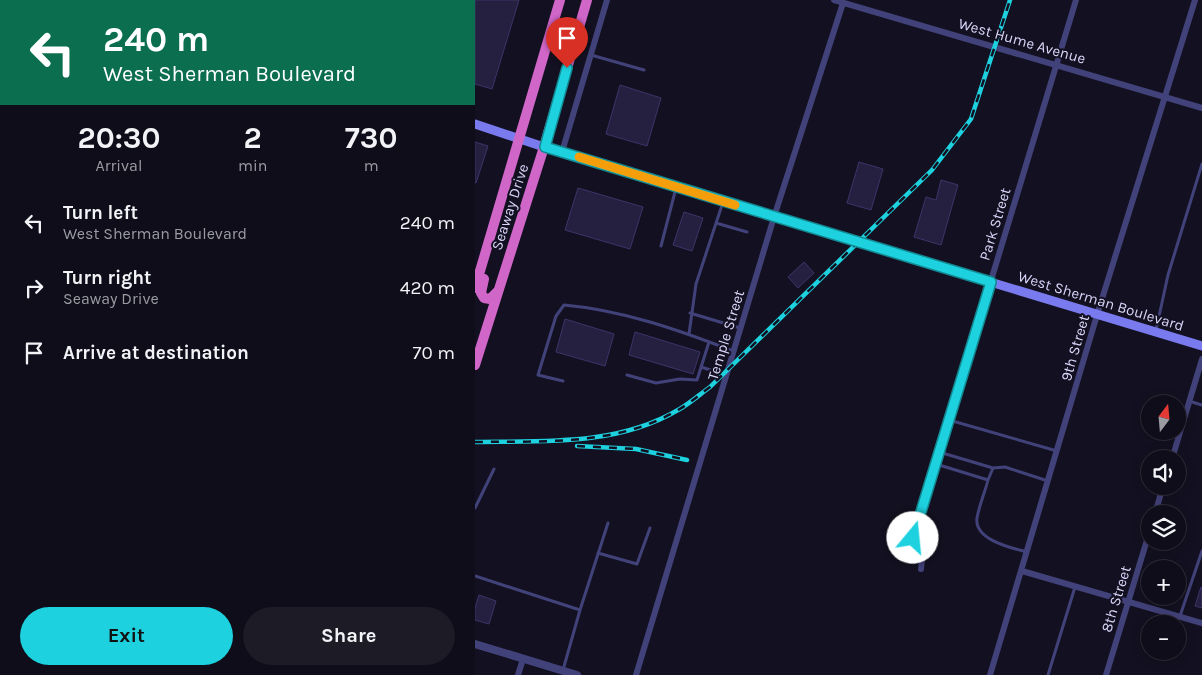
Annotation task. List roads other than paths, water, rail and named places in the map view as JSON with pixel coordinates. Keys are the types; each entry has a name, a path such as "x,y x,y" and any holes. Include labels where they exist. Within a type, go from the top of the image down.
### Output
{"highway":[{"name":"Seaway Drive","path":"475,288 560,0"},
{"path":"547,136 546,118 581,0"},
{"name":"Seaway Drive","path":"475,365 545,147 587,0"},
{"path":"499,291 490,299 485,298 481,293 515,171 513,155"}],"main road":[{"name":"West Sherman Boulevard","path":"475,124 774,217 1202,346"}],"street":[{"path":"562,152 607,0"},
{"name":"West Hume Avenue","path":"834,0 1202,108"},
{"name":"Park Street","path":"921,569 922,559 913,538 1076,0"},
{"name":"9th Street","path":"990,675 1097,315 1195,0"},
{"name":"Temple Street","path":"636,675 774,217 843,3"},
{"path":"1175,450 1202,359"},
{"name":"8th Street","path":"1106,675 1144,550"},
{"path":"1022,570 1176,615"},
{"path":"1186,618 1202,623"},
{"path":"475,644 577,675"},
{"path":"518,675 523,659"}],"lane":[{"path":"591,55 644,70"},
{"path":"1155,332 1168,275 1202,164"},
{"path":"661,246 676,187"},
{"path":"689,334 690,313 696,284 723,201"},
{"path":"716,223 747,232"},
{"path":"563,381 538,375 556,316 563,306 597,308 689,334 733,352"},
{"path":"690,313 741,328"},
{"path":"627,375 656,383 680,379 697,380 709,342"},
{"path":"701,367 727,376"},
{"path":"1189,402 1202,406"},
{"path":"949,420 1058,451"},
{"path":"939,452 993,468 1005,467 1049,481"},
{"path":"935,464 988,480"},
{"path":"993,468 977,519 979,528 1002,544 1028,552"},
{"path":"475,508 494,469"},
{"path":"563,671 580,610 608,524"},
{"path":"598,553 637,564 650,528"},
{"path":"1179,615 1202,552"},
{"path":"475,576 580,610"},
{"path":"1048,675 1075,585"}],"railway":[{"path":"475,442 553,441 605,436 655,422 678,410 710,387 932,170 971,119 1010,0"},
{"path":"577,446 636,449 687,460"}]}
